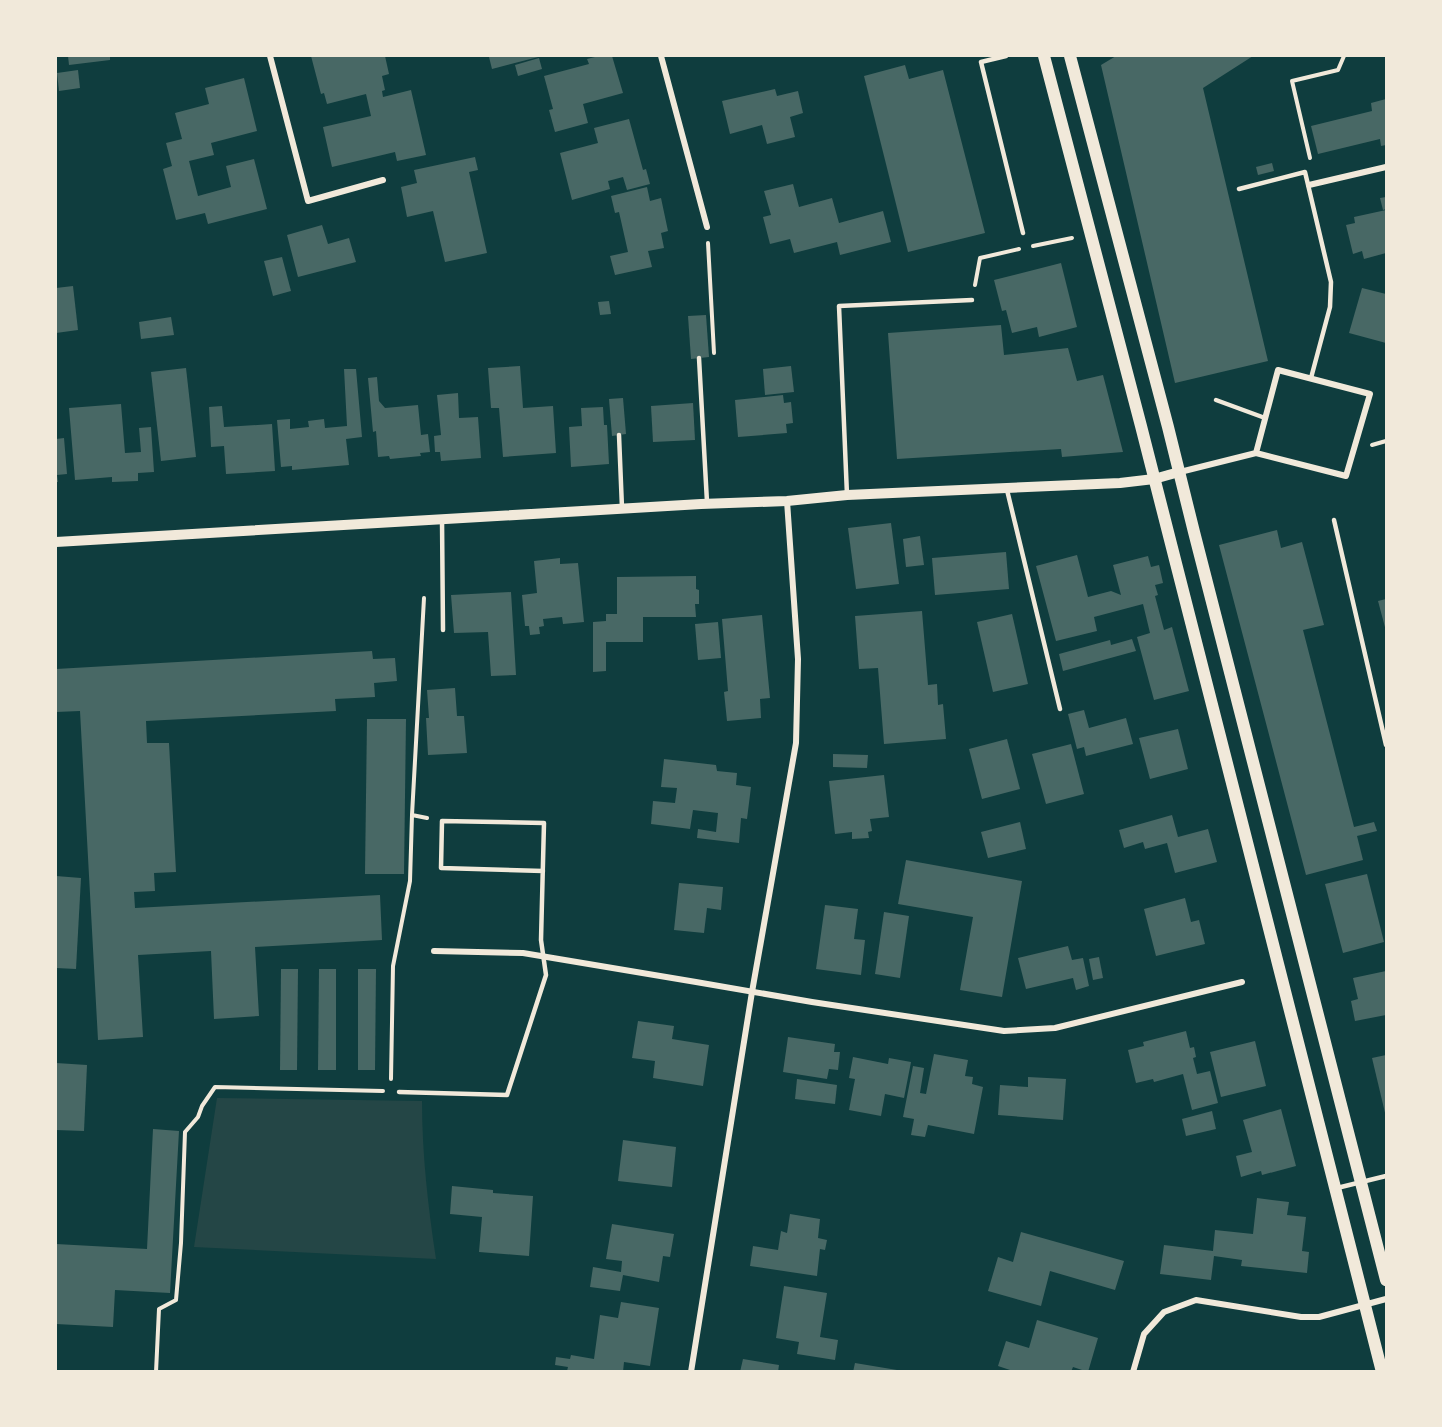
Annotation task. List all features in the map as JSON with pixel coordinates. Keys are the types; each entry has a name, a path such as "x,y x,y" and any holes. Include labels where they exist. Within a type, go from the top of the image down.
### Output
{"main road":[{"path":"1044,56 1382,1371"},
{"path":"1070,56 1386,1280"}],"street":[{"path":"270,56 308,201 383,180"},
{"path":"662,56 707,226"},
{"path":"1308,185 1386,167"},
{"path":"56,542 788,501 847,495 1120,483 1154,479 1256,453 1346,476 1370,394 1278,370 1256,453"},
{"path":"691,1371 796,743 798,659 788,501"},
{"path":"434,951 523,953 812,1002 1004,1031 1055,1028 1242,982"},
{"path":"1132,1371 1144,1334 1164,1312 1196,1300 1300,1317 1319,1317 1386,1299"}],"lane":[{"path":"1006,56 981,62 1023,233"},
{"path":"1239,189 1305,172 1331,282 1330,307 1311,378"},
{"path":"847,495 838,306 972,300"},
{"path":"699,358 707,504"},
{"path":"1216,400 1265,418"},
{"path":"619,435 622,509"},
{"path":"1007,488 1060,709"},
{"path":"442,519 443,630"},
{"path":"1334,520 1386,745"},
{"path":"399,1092 507,1095 546,975 541,940 543,871 544,823 442,821 441,868 543,871"},
{"path":"1335,1189 1386,1176"}],"path":[{"path":"1305,172 1311,162 1292,81 1338,70 1344,56"},
{"path":"972,300 980,258 1090,234"},
{"path":"391,1091 393,966 410,881 424,596"},
{"path":"412,815 442,821"},
{"path":"156,1371 159,1308 176,1300 181,1243 185,1132 198,1118 202,1106 214,1087 399,1092"}],"shaded area":[{"path":"217,1098 422,1101 426,1180 436,1259 194,1247"}],"building":[{"path":"68,56 110,56 110,60 69,65"},
{"path":"311,56 385,56 389,74 382,76 385,90 382,91 383,97 411,90 426,155 397,161 395,152 332,167 323,127 371,116 366,94 327,104 324,93 321,94"},
{"path":"542,56 492,69 489,57"},
{"path":"612,56 623,93 583,104 588,123 555,132 549,110 553,109 544,76 589,64 587,59"},
{"path":"1116,56 1253,56 1203,88 1268,361 1175,383 1101,65"},
{"path":"539,58 542,69 518,76 515,65"},
{"path":"905,65 909,79 943,70 985,233 908,252 864,76"},
{"path":"78,70 80,88 59,91 57,73"},
{"path":"244,78 257,131 211,143 214,155 189,161 198,196 231,187 226,166 254,159 267,209 208,224 205,213 176,220 163,169 172,166 166,143 182,139 175,113 209,104 205,88"},
{"path":"775,89 777,96 798,91 803,113 790,117 795,137 767,144 762,125 730,134 722,101"},
{"path":"1386,99 1386,145 1381,146 1380,139 1318,154 1311,126 1372,111 1371,103"},
{"path":"629,119 643,170 646,169 650,184 627,190 623,177 608,181 610,189 572,200 560,153 598,143 594,128"},
{"path":"475,157 478,170 469,172 487,253 445,262 433,211 407,217 401,187 417,183 414,170"},
{"path":"1272,163 1274,171 1258,175 1256,167"},
{"path":"793,184 799,207 832,198 839,223 883,211 891,242 840,255 837,242 794,253 790,239 770,244 763,217 771,215 764,191"},
{"path":"647,187 650,201 661,198 668,231 661,233 664,248 648,251 652,267 615,275 610,256 628,252 619,212 615,213 611,196"},
{"path":"1386,197 1386,209 1383,210 1380,198"},
{"path":"1386,210 1386,253 1364,259 1362,251 1353,254 1346,225 1355,223 1354,217"},
{"path":"322,225 328,244 349,238 356,262 298,277 287,235"},
{"path":"282,257 291,291 273,296 264,261"},
{"path":"1061,263 1077,327 1039,337 1037,327 1012,333 1006,310 1002,311 994,280"},
{"path":"73,286 78,330 56,333 56,288"},
{"path":"1362,288 1386,294 1386,343 1349,333"},
{"path":"609,301 611,314 600,315 598,302"},
{"path":"706,315 709,357 691,359 688,316"},
{"path":"171,317 174,335 141,339 139,322"},
{"path":"1001,325 1004,355 1068,348 1077,381 1103,375 1123,452 1062,457 1061,449 897,459 888,333"},
{"path":"520,366 523,408 553,406 556,453 503,457 499,408 491,408 488,368"},
{"path":"791,366 794,392 765,395 763,369"},
{"path":"186,368 196,457 161,461 151,372"},
{"path":"344,369 356,369 362,437 346,439 349,465 292,470 292,466 281,467 277,420 290,419 290,429 309,427 308,421 324,419 325,428 347,426"},
{"path":"377,377 379,401 385,408 418,405 421,435 428,434 430,452 420,453 421,456 390,459 389,456 378,457 376,431 373,432 368,378"},
{"path":"458,393 459,418 478,417 481,458 441,461 440,452 435,452 434,436 441,435 437,395"},
{"path":"783,395 784,403 791,402 793,423 786,424 787,433 738,437 735,400"},
{"path":"623,398 626,434 612,436 609,399"},
{"path":"693,403 695,440 653,442 651,406"},
{"path":"121,404 125,453 141,452 139,428 151,427 154,472 138,473 138,481 112,482 112,477 75,480 69,408"},
{"path":"222,406 224,427 272,424 275,471 226,474 224,446 211,447 209,407"},
{"path":"603,407 604,425 607,425 609,464 571,467 569,427 582,426 581,408"},
{"path":"64,438 67,474 57,475 58,482 56,482 56,439"},
{"path":"891,523 899,584 856,589 848,528"},
{"path":"1277,530 1281,548 1302,542 1324,625 1303,630 1354,827 1374,822 1377,831 1357,836 1363,860 1306,875 1219,545"},
{"path":"920,536 924,565 906,567 903,539"},
{"path":"1006,552 1009,589 935,595 932,558"},
{"path":"1077,555 1088,597 1111,591 1121,595 1113,565 1148,556 1151,567 1159,565 1163,583 1155,585 1158,595 1155,596 1164,630 1172,627 1189,691 1154,700 1137,637 1150,633 1143,604 1094,617 1097,631 1056,641 1036,566"},
{"path":"560,558 560,564 578,563 584,622 563,624 562,617 543,619 544,626 539,627 540,634 530,635 529,626 525,626 522,595 537,593 534,561"},
{"path":"696,576 699,604 695,604 696,617 643,617 643,642 606,642 606,671 593,672 593,622 606,621 606,614 617,614 617,577"},
{"path":"511,592 516,675 491,676 488,632 454,633 451,595"},
{"path":"1386,599 1386,631 1378,601"},
{"path":"922,611 928,685 937,684 938,705 943,704 946,739 884,744 878,668 859,669 855,616"},
{"path":"1012,614 1028,684 993,692 977,622"},
{"path":"762,615 770,698 760,699 761,718 727,721 724,692 728,691 722,619"},
{"path":"718,622 721,658 698,660 695,624"},
{"path":"1132,639 1136,651 1063,671 1059,654 1110,640 1111,645"},
{"path":"372,651 373,659 395,658 397,681 374,683 375,697 335,699 336,711 146,721 147,743 169,743 176,872 154,873 155,891 134,892 135,908 380,895 382,940 255,947 259,1016 214,1019 211,951 138,955 143,1037 98,1040 80,711 56,712 56,669"},
{"path":"455,688 457,716 464,716 467,753 428,755 427,690"},
{"path":"1084,710 1089,728 1126,718 1133,744 1086,756 1084,747 1077,749 1068,714"},
{"path":"367,719 406,719 404,874 365,874"},
{"path":"1178,729 1188,769 1150,779 1139,738"},
{"path":"1007,739 1020,789 982,799 969,749"},
{"path":"1071,744 1084,794 1046,804 1032,754"},
{"path":"833,754 868,755 867,768 833,767"},
{"path":"664,759 716,765 717,771 737,773 736,785 751,787 747,819 741,818 739,843 697,838 698,829 716,832 718,813 693,810 690,829 651,824 653,801 675,803 677,788 661,787"},
{"path":"884,775 889,817 870,819 872,831 868,832 869,838 852,839 852,832 835,834 829,781"},
{"path":"1172,815 1178,837 1208,829 1217,862 1175,873 1167,843 1145,849 1143,842 1124,848 1119,830"},
{"path":"1020,822 1026,849 988,858 981,832"},
{"path":"906,860 1022,881 1002,997 960,990 973,917 898,904"},
{"path":"1367,874 1384,942 1343,953 1325,884"},
{"path":"56,876 81,878 76,969 56,968"},
{"path":"679,883 723,887 721,910 707,908 704,933 674,930"},
{"path":"1185,898 1191,922 1199,920 1205,944 1156,956 1144,909"},
{"path":"825,905 858,909 854,939 865,940 861,975 816,969"},
{"path":"884,912 909,916 900,978 875,974"},
{"path":"1068,946 1072,960 1083,958 1089,986 1076,990 1073,978 1026,989 1018,958"},
{"path":"1099,957 1103,978 1093,980 1089,959"},
{"path":"281,969 298,969 297,1070 280,1070"},
{"path":"319,969 336,969 336,1070 318,1070"},
{"path":"358,969 376,969 375,1070 358,1070"},
{"path":"1386,971 1386,1015 1355,1021 1351,1001 1358,999 1353,978"},
{"path":"638,1021 674,1026 672,1039 709,1045 703,1086 653,1078 655,1061 632,1058"},
{"path":"1186,1031 1190,1048 1194,1047 1196,1057 1193,1058 1197,1074 1210,1071 1218,1103 1192,1110 1183,1074 1154,1082 1153,1079 1136,1083 1128,1050 1144,1046 1143,1042"},
{"path":"788,1037 835,1044 834,1052 840,1052 838,1070 829,1069 827,1079 783,1072"},
{"path":"1255,1041 1266,1086 1221,1097 1210,1052"},
{"path":"934,1054 968,1060 965,1076 973,1077 972,1084 983,1087 974,1134 928,1125 925,1137 911,1135 914,1119 903,1117 913,1066 924,1068 920,1093 926,1094"},
{"path":"1386,1055 1386,1117 1372,1058"},
{"path":"853,1057 888,1064 889,1058 911,1062 904,1098 885,1094 881,1116 849,1110 855,1079 849,1078"},
{"path":"56,1063 87,1065 84,1131 56,1130"},
{"path":"1028,1077 1066,1079 1063,1120 998,1115 1000,1085 1028,1087"},
{"path":"797,1079 837,1085 835,1104 795,1099"},
{"path":"1281,1109 1296,1166 1262,1175 1261,1171 1241,1177 1236,1156 1252,1152 1243,1120"},
{"path":"1212,1111 1216,1129 1186,1136 1182,1119"},
{"path":"153,1129 179,1131 170,1293 115,1290 113,1327 56,1324 56,1244 147,1249"},
{"path":"623,1140 676,1147 672,1187 618,1181"},
{"path":"452,1186 493,1190 493,1193 533,1196 529,1256 479,1252 482,1217 450,1214"},
{"path":"1257,1198 1289,1202 1287,1215 1306,1217 1302,1251 1309,1252 1307,1273 1241,1266 1242,1260 1214,1256 1211,1280 1160,1274 1164,1245 1213,1251 1215,1230 1253,1234"},
{"path":"790,1214 820,1219 818,1238 827,1240 825,1250 820,1249 817,1276 750,1266 753,1246 778,1250 781,1231 787,1233"},
{"path":"612,1224 674,1234 670,1257 663,1256 659,1282 623,1275 620,1291 590,1287 593,1267 621,1272 622,1261 606,1259"},
{"path":"1021,1232 1124,1261 1115,1290 1050,1271 1041,1306 988,1291 998,1257 1013,1262"},
{"path":"784,1286 827,1293 820,1337 838,1340 835,1360 797,1354 799,1342 776,1338"},
{"path":"621,1302 659,1308 650,1366 624,1362 623,1372 570,1372 567,1371 568,1367 555,1365 556,1357 570,1359 571,1355 594,1359 600,1315 618,1318"},
{"path":"1037,1320 1098,1338 1088,1372 1073,1367 1071,1372 1016,1372 998,1366 1006,1341 1029,1348"},
{"path":"743,1359 779,1365 778,1372 740,1372"},
{"path":"855,1363 897,1370 896,1372 853,1372"}]}
